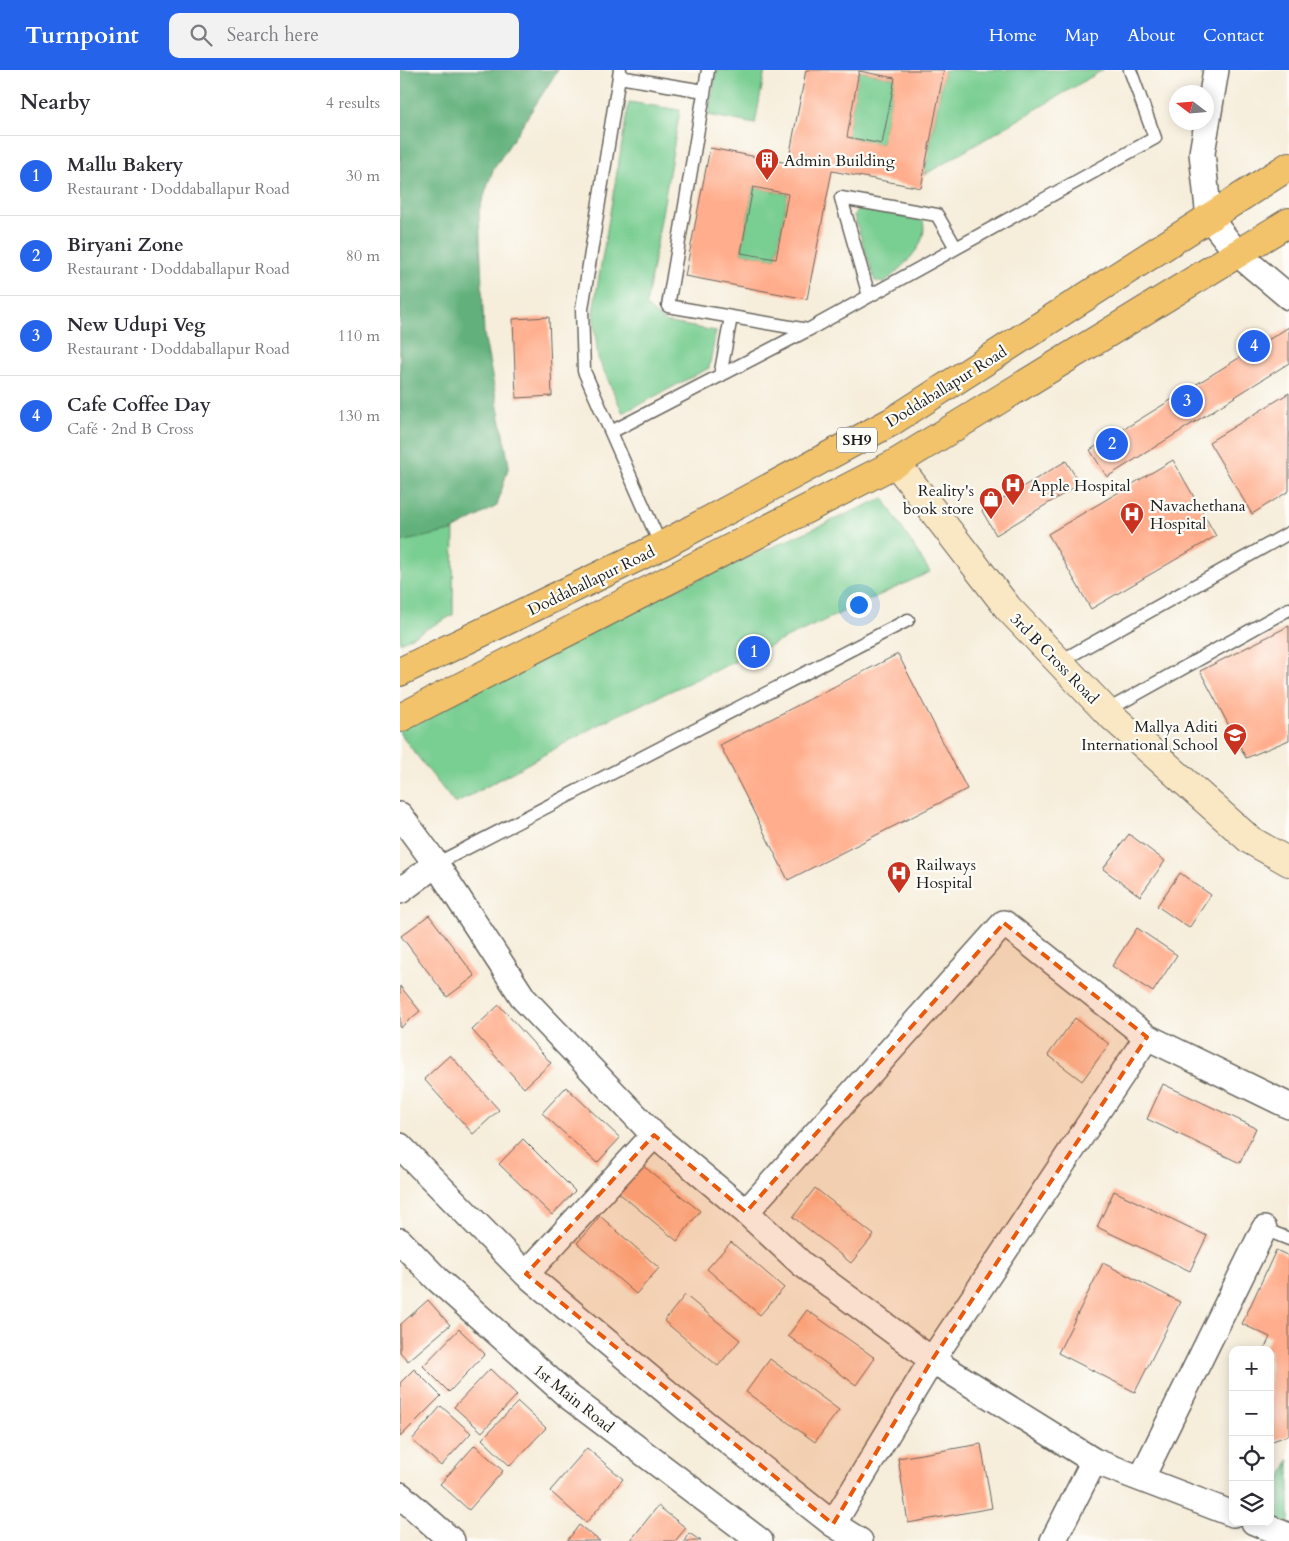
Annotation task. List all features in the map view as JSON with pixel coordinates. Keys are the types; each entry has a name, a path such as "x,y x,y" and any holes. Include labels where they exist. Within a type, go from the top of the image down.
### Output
{"main road":[{"name":"Doddaballapur Road","path":"400,672 661,546 891,422 1289,166"},
{"name":"SH9","path":"400,718 896,463 1239,255 1289,222"}],"street":[{"path":"1216,70 1202,154 1209,218 1239,255 1289,297"},
{"name":"3rd B Cross Road","path":"896,463 1008,608 1106,711 1250,840 1289,862"},
{"path":"400,815 436,864 524,1000 654,1135 746,1212 802,1264 932,1360 1094,1461 1229,1512"},
{"path":"400,891 436,864"},
{"path":"746,1212 1004,924 1147,1037 1289,1106"},
{"path":"833,1524 932,1360 1147,1037"},
{"path":"526,1274 654,1135"},
{"path":"400,1146 526,1274 686,1408 833,1524 860,1541"},
{"path":"1141,1479 1264,1229"},
{"name":"1st Main Road","path":"400,1242 438,1280 568,1396 760,1541"},
{"path":"1053,1541 1094,1461"},
{"path":"400,1495 452,1541"},
{"path":"1264,1526 1289,1536"}],"lane":[{"path":"708,70 668,306 808,330"},
{"path":"612,431 808,330 1155,138 1130,70"},
{"path":"661,546 584,371 582,309 619,74 704,91"},
{"path":"869,296 841,198 937,215 956,248"},
{"path":"720,376 730,317"},
{"path":"1059,662 1289,533"},
{"path":"1106,711 1289,609"},
{"path":"436,864 908,620"},
{"path":"1264,1229 1289,1240"}],"highlighted area":[{"path":"1004,923 1147,1037 932,1360 833,1524 526,1274 654,1135 746,1212"}],"green space":[{"path":"400,70 558,70 493,170 479,211 484,334 509,465 497,506 451,531 400,542"},
{"path":"717,70 765,70 755,124 708,115"},
{"path":"944,70 1103,70 924,175"},
{"path":"859,71 895,78 882,144 847,137"},
{"path":"629,102 680,110 646,306 665,322 716,331 709,368 623,413 598,358 593,312"},
{"path":"400,183 457,210 453,615 400,643"},
{"path":"753,187 788,194 776,259 741,253"},
{"path":"875,209 922,218 924,228 919,246 906,262 884,283 875,281 854,216 857,210"},
{"path":"883,498 930,572 603,722 455,804 400,734 400,711"},
{"path":"1289,1460 1289,1527 1274,1521 1274,1495"}],"building":[{"name":"Admin Building","path":"806,70 944,70 921,188 832,171 807,299 685,276 710,148 788,163","holes":["859,71 895,78 882,144 847,137","753,187 788,194 776,259 741,253"]},
{"path":"549,317 552,396 516,398 513,319"},
{"path":"1289,327 1289,363 1107,477 1090,450"},
{"path":"1289,393 1289,491 1252,514 1209,442"},
{"name":"Navachethana Hospital","path":"1173,460 1216,536 1091,609 1048,534"},
{"path":"1066,461 1080,484 996,535 982,511"},
{"name":"Mallya Aditi International School","path":"1289,626 1289,740 1246,758 1200,671"},
{"path":"898,654 967,789 788,880 720,745"},
{"path":"1129,834 1165,861 1140,896 1103,869"},
{"path":"1180,873 1211,895 1189,928 1157,906"},
{"path":"429,915 475,976 447,997 401,936"},
{"path":"1137,928 1177,955 1153,992 1112,966"},
{"path":"400,986 420,1011 400,1028"},
{"path":"499,1005 551,1063 524,1088 472,1030"},
{"path":"1075,1018 1109,1044 1082,1081 1048,1055"},
{"path":"450,1055 499,1110 473,1134 424,1079"},
{"path":"1163,1084 1256,1128 1240,1163 1147,1119"},
{"path":"566,1087 620,1138 597,1163 542,1113"},
{"path":"523,1139 575,1191 552,1215 499,1164"},
{"path":"642,1165 700,1211 677,1241 619,1193"},
{"path":"815,1188 874,1235 851,1263 793,1217"},
{"path":"1114,1191 1207,1236 1190,1271 1097,1227"},
{"path":"600,1216 659,1268 636,1294 577,1243"},
{"path":"731,1242 784,1288 760,1315 707,1269"},
{"path":"1276,1250 1289,1256 1289,1435 1274,1441 1274,1346 1266,1346 1270,1337 1242,1324"},
{"path":"1103,1263 1180,1302 1135,1392 1058,1353"},
{"path":"685,1295 740,1340 718,1366 664,1321"},
{"path":"428,1300 450,1325 408,1361 400,1352 400,1325"},
{"path":"807,1310 875,1358 856,1385 788,1336"},
{"path":"459,1329 485,1354 449,1392 423,1366"},
{"path":"770,1359 839,1410 815,1442 746,1392"},
{"path":"414,1369 441,1396 400,1437 400,1383"},
{"path":"490,1369 517,1395 482,1432 454,1407"},
{"path":"518,1402 546,1428 510,1466 482,1439"},
{"path":"441,1406 471,1433 441,1466 412,1440"},
{"path":"981,1444 992,1508 908,1523 898,1458"},
{"path":"475,1445 503,1471 469,1510 440,1484"},
{"path":"587,1448 623,1479 586,1523 550,1491"},
{"path":"658,1506 686,1528 675,1541 630,1541"},
{"path":"579,1525 600,1541 567,1541"},
{"path":"689,1533 701,1541 684,1541"}],"place":[{"name":"Admin Building","path":"767,181"},
{"name":"Cafe Coffee Day","path":"1254,346"},
{"name":"New Udupi Veg","path":"1187,401"},
{"name":"Biryani Zone","path":"1112,444"},
{"name":"Apple Hospital","path":"1013,506"},
{"name":"Reality's book store","path":"991,520"},
{"name":"Navachethana Hospital","path":"1132,535"},
{"name":"Mallu Bakery","path":"754,652"},
{"name":"Mallya Aditi International School","path":"1235,756"},
{"name":"Railways Hospital","path":"899,894"}]}
